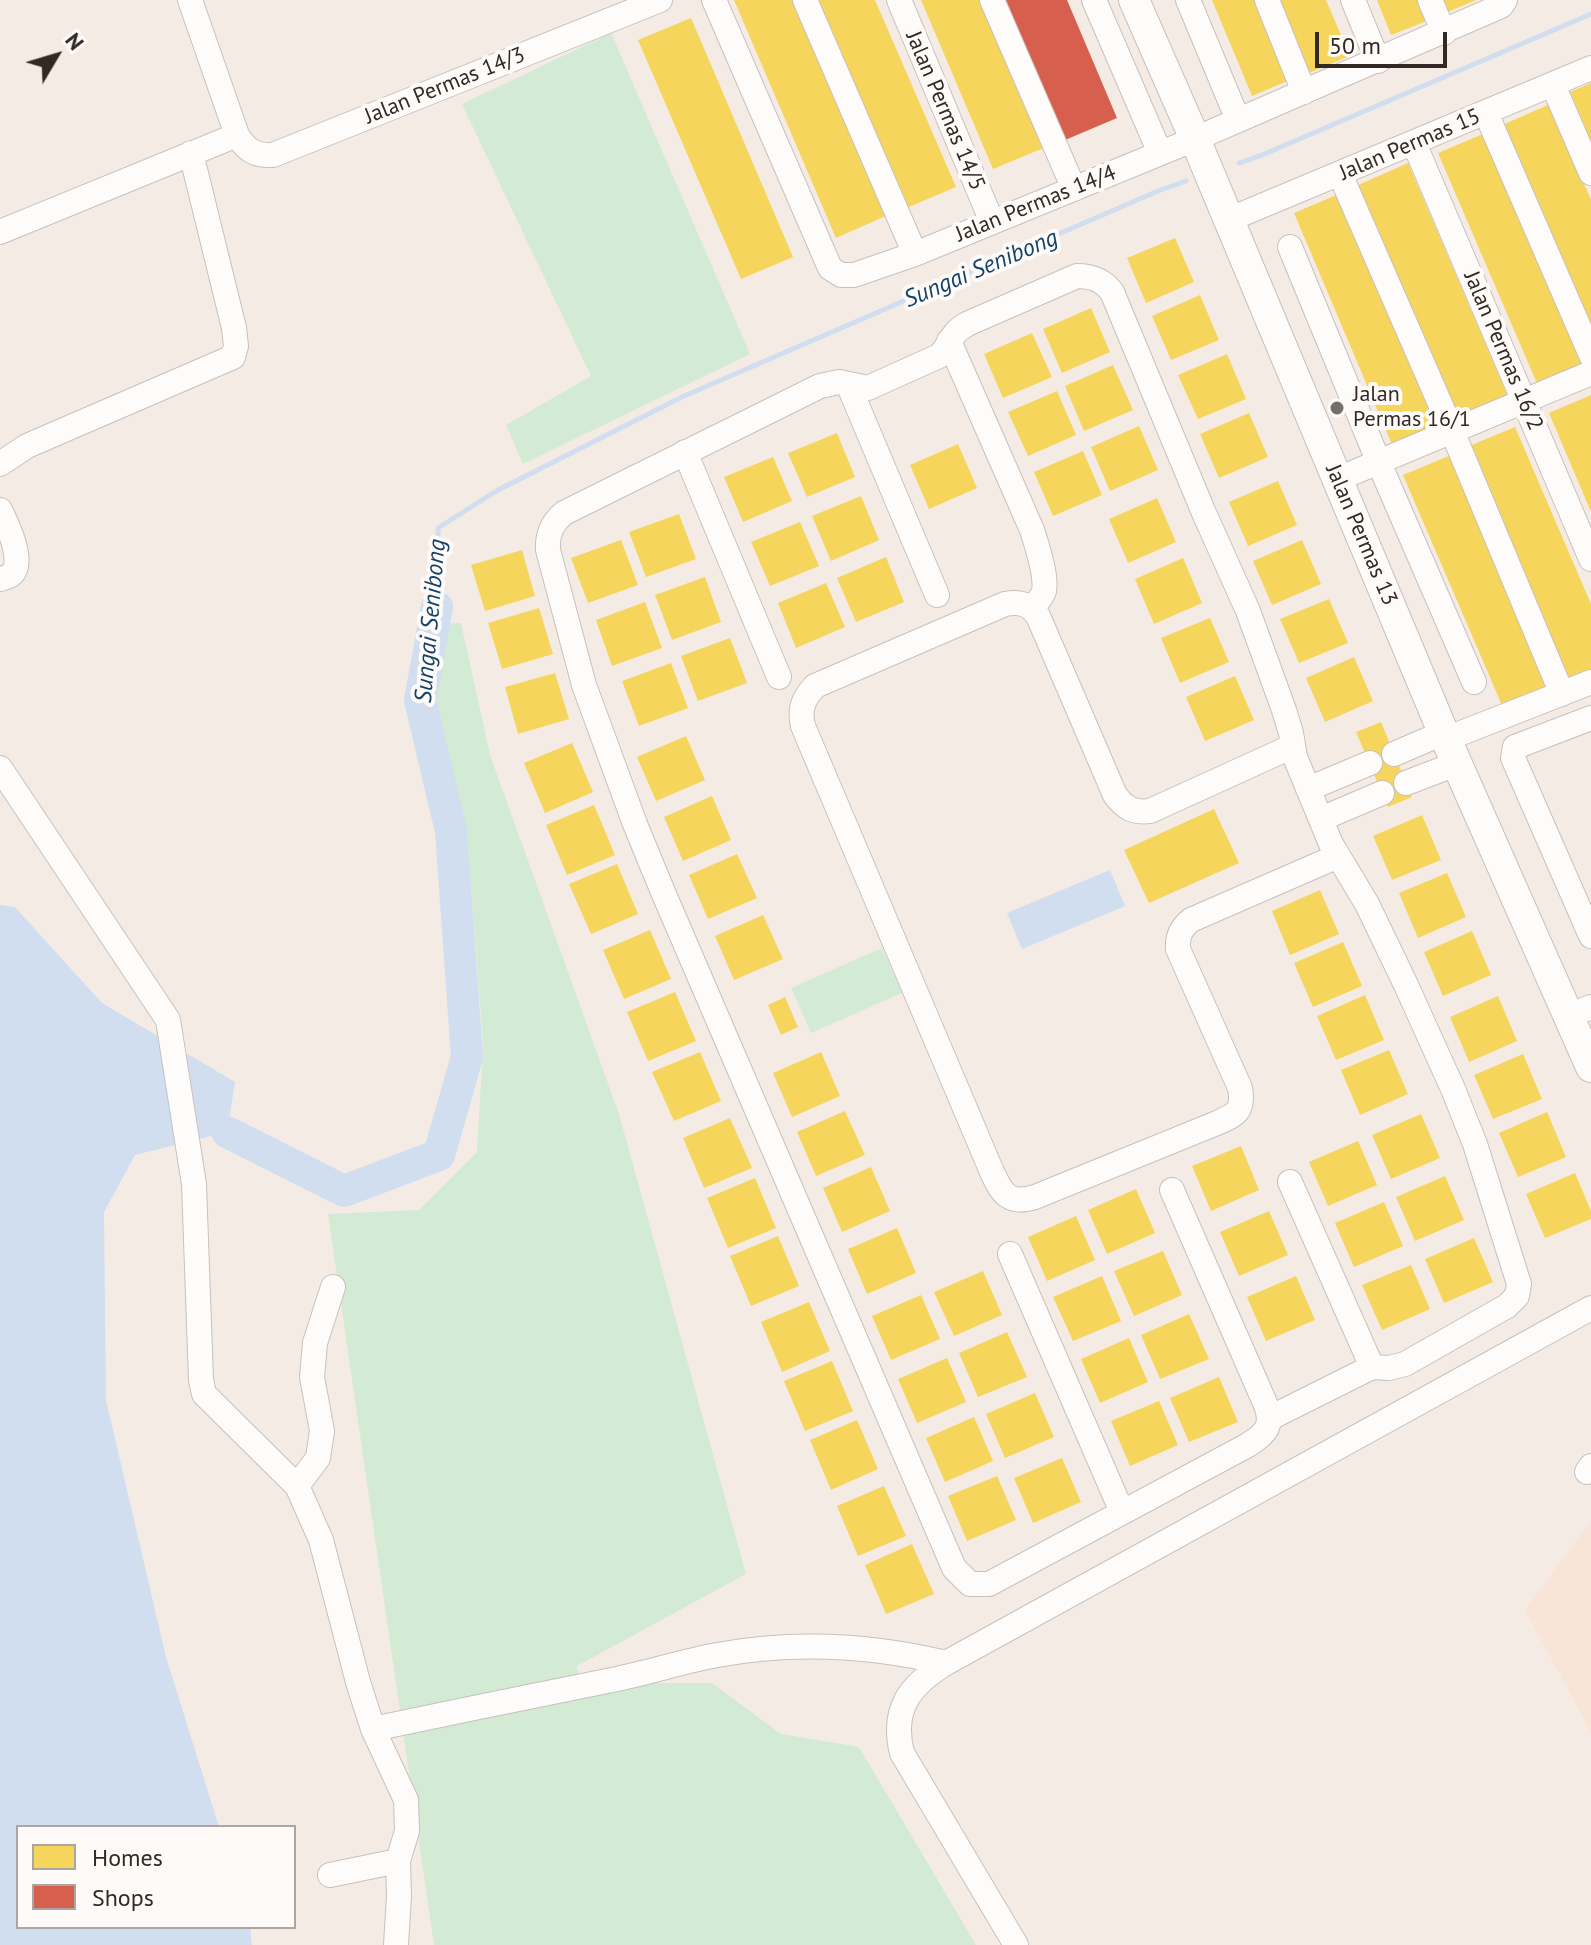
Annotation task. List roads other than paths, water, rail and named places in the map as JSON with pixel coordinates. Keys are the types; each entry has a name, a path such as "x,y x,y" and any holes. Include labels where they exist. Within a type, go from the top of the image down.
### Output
{"main road":[{"name":"Jalan Permas 13","path":"1134,0 1448,746 1580,1012 1591,1067"}],"street":[{"path":"0,232 237,135 190,0"},
{"name":"Jalan Permas 14/3","path":"237,135 244,147 253,153 273,155 660,0"},
{"name":"Jalan Permas 14/4","path":"714,0 830,268 841,275 854,275 915,254 1195,139 1444,33 1501,6 1505,0"},
{"path":"805,0 915,254"},
{"name":"Jalan Permas 14/5","path":"899,0 992,222"},
{"path":"992,0 1074,189"},
{"path":"1094,0 1160,153"},
{"path":"1188,0 1238,120"},
{"path":"1267,0 1304,92"},
{"path":"1353,0 1378,61"},
{"path":"1430,0 1444,33"},
{"name":"Jalan Permas 15","path":"1228,220 1591,68"},
{"path":"1553,85 1591,173"},
{"path":"1486,113 1591,355"},
{"name":"Jalan Permas 16/2","path":"1414,143 1591,559"},
{"path":"0,464 27,446 233,357 236,346 234,328 191,153"},
{"path":"1340,174 1562,694"},
{"path":"1290,247 1474,682"},
{"path":"1172,1190 1265,1403 1270,1418 1268,1428 1260,1438 989,1584 970,1584 957,1573 635,824 584,685 547,543 552,526 564,513 820,386 832,383 868,388 939,356 954,333 967,324 1073,277 1088,276 1098,280 1108,287 1118,307 1248,611 1284,710 1295,757 1331,844 1367,904 1453,1089 1475,1144 1519,1284 1517,1296 1507,1306 1405,1364 1389,1368 1372,1367 1270,1418"},
{"path":"949,341 1032,530 1040,556 1044,589 1032,608"},
{"path":"1338,479 1591,373"},
{"path":"848,384 937,595"},
{"path":"685,452 779,677"},
{"path":"0,510 13,538 16,564 10,576 0,579"},
{"path":"1293,746 1150,811 1130,810 1115,795 1038,616 1032,608 1014,602 815,686 802,704 800,714 992,1172 1008,1197 1021,1200 1035,1197 1229,1118 1239,1110 1242,1100 1240,1088 1178,949 1181,930 1191,920 1338,856"},
{"path":"1394,754 1448,746 1591,682"},
{"path":"1591,718 1515,747 1513,752 1591,936"},
{"path":"1406,783 1448,746"},
{"path":"1308,789 1370,763"},
{"path":"0,768 168,1020 194,1184 204,1394 297,1486 321,1540 373,1729 406,1800 407,1831 398,1861 396,1945"},
{"path":"1321,819 1382,793"},
{"path":"1290,1182 1372,1367"},
{"path":"1010,1254 1122,1512"},
{"path":"297,1486 318,1458 322,1431 312,1377 315,1343 333,1287"},
{"path":"1016,1945 902,1753 898,1726 907,1698 916,1685 946,1663 1591,1308"},
{"path":"373,1729 638,1675 717,1655 780,1647 878,1650 946,1663"},
{"path":"330,1875 398,1861"}],"water":[{"path":"1110,870 1125,906 1022,949 1007,913"},
{"path":"0,905 15,907 102,1003 235,1082 227,1132 135,1155 104,1212 106,1400 166,1657 218,1825 16,1825 16,1929 250,1929 252,1945 0,1945"}],"waterway":[{"name":"Sungai Senibong","path":"1239,163 1591,14"},
{"name":"Sungai Senibong","path":"437,607 438,528 498,490 684,396 1186,181"},
{"name":"Sungai Senibong","path":"227,1132 344,1191 439,1155 467,1057 451,831 420,700 437,607"}],"place":[{"name":"Jalan Permas 16/1","path":"1337,408"}]}
